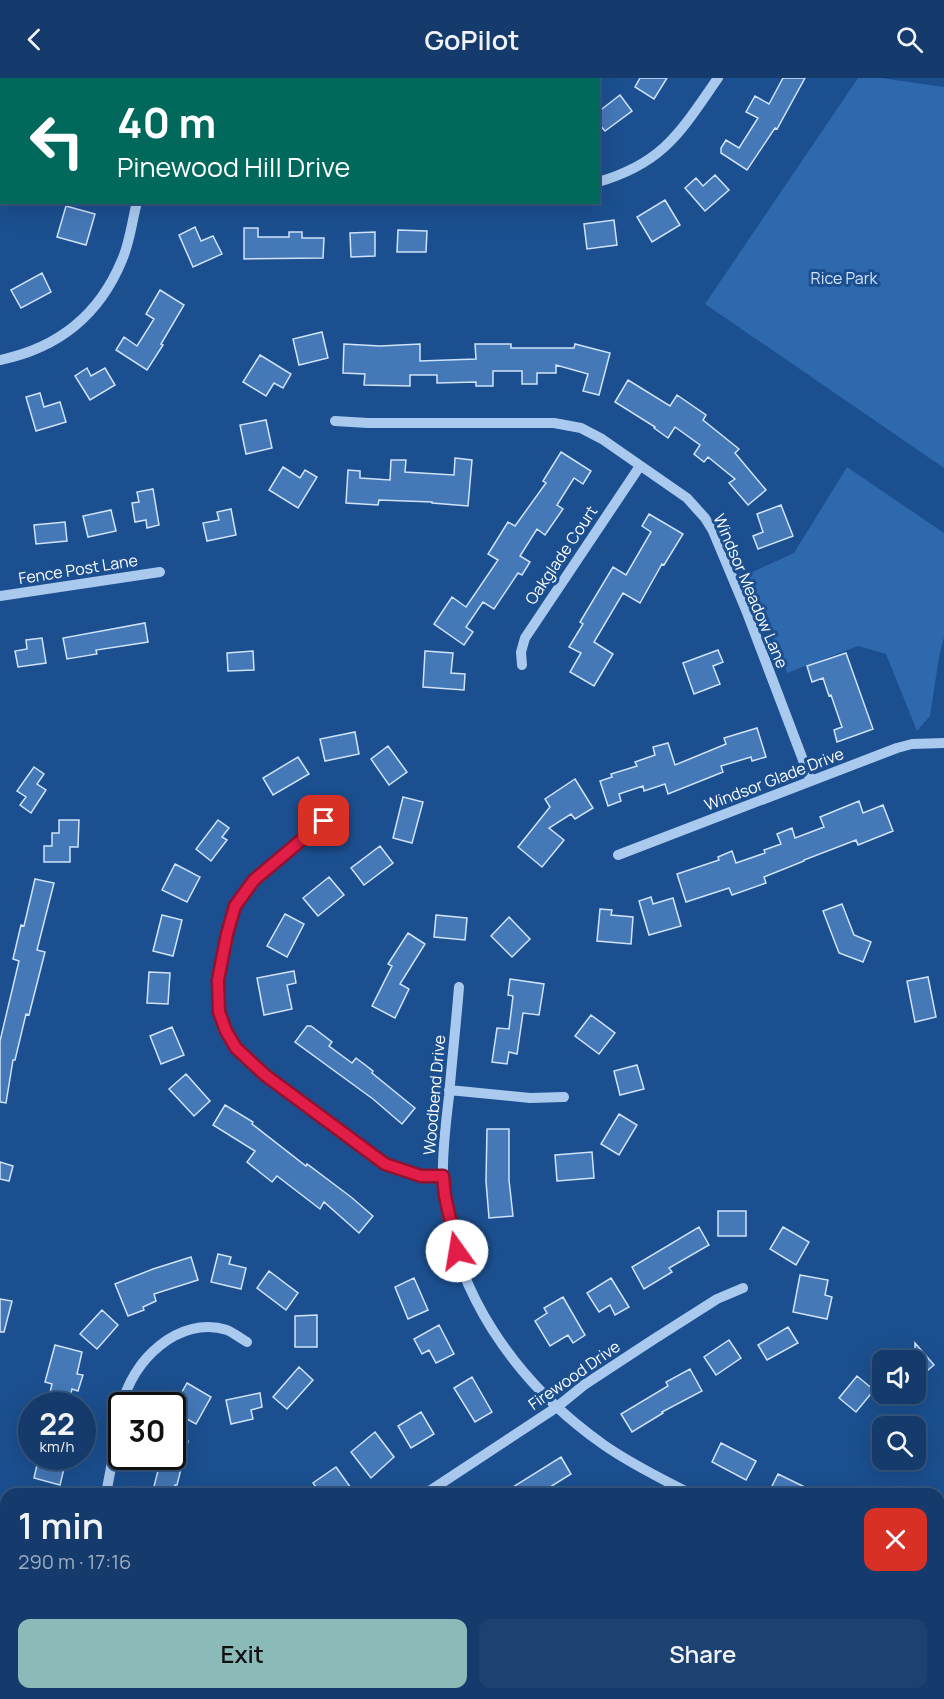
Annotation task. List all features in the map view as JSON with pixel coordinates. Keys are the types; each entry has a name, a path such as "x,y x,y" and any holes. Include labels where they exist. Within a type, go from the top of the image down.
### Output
{"street":[{"path":"600,181 646,162 668,145 686,124 718,78"},
{"path":"0,360 32,352 54,342 80,322 98,304 110,287 123,259 137,204"},
{"name":"Windsor Meadow Lane","path":"335,421 554,423 591,432 687,498 705,518 712,531 746,610 810,781"},
{"name":"Oakglade Court","path":"522,665 521,652 529,630 640,466"},
{"name":"Fence Post Lane","path":"0,596 160,572"},
{"name":"Windsor Glade Drive","path":"618,855 912,744 944,743"},
{"path":"343,808 297,842 254,880 235,906 218,980 219,1012 236,1048 265,1075 385,1164 421,1176 443,1176"},
{"name":"Woodbend Drive","path":"459,987 443,1176 461,1270 472,1294 503,1347 533,1385 556,1407 606,1446 680,1488"},
{"path":"449,1090 530,1098 564,1097"},
{"name":"Firewood Drive","path":"434,1488 651,1341 717,1299 743,1288"},
{"path":"126,1392 129,1383 146,1357 165,1341 186,1330 202,1327 216,1328 229,1331 247,1342"},
{"path":"106,1488 110,1470"}],"green space":[{"name":"Rice Park","path":"858,78 881,78 944,87 944,468 705,304"},
{"path":"847,467 944,533 944,637 930,716 917,731 886,654 858,646 787,673 748,574 794,553"}],"building":[{"path":"640,78 667,78 654,99 635,87"},
{"path":"783,78 805,78 777,129 775,128 747,170 721,153 721,148 726,140 739,148 758,118 746,112 755,96 769,104"},
{"path":"620,95 632,111 605,131 600,125 600,110"},
{"path":"715,175 729,190 705,211 685,188 696,178 703,186"},
{"path":"665,200 680,225 652,242 637,217"},
{"path":"66,206 95,214 86,245 57,237"},
{"path":"614,220 617,245 587,249 584,224"},
{"path":"195,227 201,241 213,236 222,254 193,267 179,235"},
{"path":"244,228 258,228 258,237 289,237 289,232 302,232 302,238 324,238 323,258 244,259"},
{"path":"398,230 427,231 426,252 397,252"},
{"path":"375,232 375,256 351,257 350,233"},
{"path":"42,273 51,292 21,308 11,290"},
{"path":"160,290 184,305 147,370 116,350 124,337 137,346 154,319 146,314"},
{"path":"322,332 328,358 299,365 293,339"},
{"path":"344,344 380,346 420,344 420,361 476,359 475,344 511,344 511,348 574,348 575,344 610,353 599,395 583,391 588,374 556,365 556,373 537,373 537,384 522,384 522,371 493,371 493,386 476,386 476,382 437,383 437,375 410,375 410,386 364,385 365,374 343,373"},
{"path":"260,355 291,374 283,388 274,383 266,396 243,382"},
{"path":"87,368 91,376 105,368 115,385 90,400 75,376"},
{"path":"628,380 670,406 677,395 706,415 703,420 739,449 735,453 766,490 748,505 729,483 735,479 708,457 704,462 694,454 700,445 675,427 668,438 615,402"},
{"path":"40,393 44,407 60,402 66,422 36,431 26,397"},
{"path":"266,420 272,448 246,454 240,425"},
{"path":"561,452 591,471 583,484 574,478 557,505 563,509 545,535 537,529 520,556 530,562 522,575 518,573 494,609 483,602 466,627 473,632 464,645 434,624 452,597 466,607 498,560 488,554 508,522 515,526 546,483 543,481"},
{"path":"455,458 472,460 468,506 379,500 378,505 346,503 348,470 360,471 360,478 390,480 391,460 406,460 405,472 454,475"},
{"path":"283,467 300,478 305,470 317,477 298,508 269,490"},
{"path":"153,489 159,525 147,528 146,520 135,522 132,503 139,502 137,492"},
{"path":"781,505 793,536 758,549 753,536 763,532 757,514"},
{"path":"231,509 236,535 207,541 203,523 219,520 217,512"},
{"path":"111,510 116,531 88,537 83,516"},
{"path":"649,514 683,534 664,565 662,564 640,603 623,593 594,642 613,654 594,686 570,672 581,653 569,647 583,624 580,622 613,567 626,575 651,532 642,526"},
{"path":"65,522 67,541 36,544 34,525"},
{"path":"145,623 148,642 96,650 97,654 67,659 63,638"},
{"path":"42,638 46,663 18,667 15,651 27,649 26,640"},
{"path":"718,650 723,662 713,666 720,684 694,694 683,663"},
{"path":"253,651 254,670 228,671 227,653"},
{"path":"425,651 453,653 451,673 465,674 464,690 423,687"},
{"path":"846,653 873,729 837,742 834,730 842,727 831,695 829,696 823,678 812,682 807,666"},
{"path":"757,728 766,757 752,761 751,757 721,766 723,772 668,794 665,784 644,791 643,786 619,794 621,801 608,806 600,781 612,777 611,774 637,766 635,762 655,755 653,747 668,743 675,765 726,744 724,738"},
{"path":"355,732 359,754 325,761 320,739"},
{"path":"388,746 407,772 389,785 371,759"},
{"path":"298,757 309,774 273,795 263,778"},
{"path":"34,767 44,774 37,784 46,790 31,813 20,805 26,797 17,791"},
{"path":"575,779 593,808 575,819 571,814 549,828 564,840 542,867 518,847 550,807 545,799"},
{"path":"403,797 423,802 412,843 393,838"},
{"path":"859,801 863,813 883,805 893,831 858,845 856,840 804,860 764,877 766,883 732,895 729,888 686,902 677,874 719,860 718,857 732,851 736,863 765,853 764,850 781,844 777,834 792,828 795,838 824,827 820,817"},
{"path":"59,820 79,820 78,847 70,847 70,862 44,862 44,846 52,846 52,833 59,833"},
{"path":"218,820 229,828 222,837 227,840 211,861 196,849"},
{"path":"380,846 393,863 364,885 351,868"},
{"path":"175,864 200,877 187,902 162,890"},
{"path":"329,877 344,895 318,916 303,898"},
{"path":"35,879 54,883 37,950 45,952 29,1015 26,1014 15,1060 13,1060 6,1103 0,1102 0,1041 19,961 13,959 21,925 24,926"},
{"path":"651,897 653,904 673,898 681,926 649,935 639,901"},
{"path":"842,904 854,935 871,942 863,962 839,953 823,911"},
{"path":"600,909 612,910 611,915 633,917 631,944 597,941"},
{"path":"285,914 304,924 287,957 267,946"},
{"path":"162,915 182,920 173,956 153,951"},
{"path":"436,915 467,918 465,940 434,937"},
{"path":"509,917 530,939 512,957 491,936"},
{"path":"408,933 425,944 400,984 409,989 395,1018 372,1006 392,966 388,964"},
{"path":"294,971 296,983 287,985 292,1009 264,1015 257,978"},
{"path":"149,972 170,973 168,1004 147,1003"},
{"path":"928,977 936,1017 915,1022 907,981"},
{"path":"510,979 544,984 539,1015 523,1013 517,1054 509,1052 507,1064 492,1062 497,1028 509,1029 513,996 508,995"},
{"path":"591,1015 615,1033 599,1054 575,1036"},
{"path":"307,1026 311,1026 332,1042 329,1046 352,1063 356,1058 415,1108 402,1124 373,1099 295,1042"},
{"path":"172,1027 184,1055 161,1064 150,1036"},
{"path":"637,1065 644,1089 620,1095 614,1071"},
{"path":"186,1074 210,1101 194,1116 169,1089"},
{"path":"225,1105 253,1122 252,1124 351,1197 373,1216 359,1233 324,1202 320,1209 277,1176 272,1182 247,1162 255,1151 213,1125"},
{"path":"619,1114 637,1125 619,1155 601,1144"},
{"path":"487,1129 509,1129 509,1180 513,1216 489,1218 486,1181"},
{"path":"592,1152 594,1178 557,1181 555,1155"},
{"path":"0,1162 13,1166 9,1181 0,1179"},
{"path":"718,1211 746,1211 746,1236 718,1236"},
{"path":"699,1227 709,1245 669,1268 672,1272 644,1289 632,1267"},
{"path":"783,1227 809,1242 796,1265 770,1249"},
{"path":"218,1254 231,1257 229,1264 246,1268 241,1289 211,1282"},
{"path":"191,1257 198,1280 154,1294 156,1301 143,1307 144,1310 128,1316 115,1284"},
{"path":"269,1271 298,1293 286,1310 257,1288"},
{"path":"800,1275 828,1280 825,1295 832,1297 827,1319 793,1312"},
{"path":"414,1278 428,1310 408,1319 395,1287"},
{"path":"611,1278 629,1307 615,1315 610,1305 599,1312 587,1293"},
{"path":"563,1297 585,1335 573,1343 568,1335 550,1346 535,1321 547,1313 544,1308"},
{"path":"0,1299 12,1301 4,1332 0,1332"},
{"path":"102,1310 118,1325 97,1349 80,1334"},
{"path":"317,1315 317,1347 295,1347 295,1316"},
{"path":"439,1325 454,1354 436,1363 429,1350 422,1354 414,1339"},
{"path":"788,1327 798,1343 767,1360 758,1345"},
{"path":"729,1340 741,1358 716,1375 704,1357"},
{"path":"55,1345 82,1352 77,1374 83,1375 78,1391 72,1389 71,1392 50,1392 52,1384 45,1382"},
{"path":"926,1356 934,1365 926,1372"},
{"path":"299,1367 313,1380 287,1409 273,1397"},
{"path":"690,1369 702,1391 662,1412 632,1432 621,1414 668,1386 666,1382"},
{"path":"857,1376 872,1388 872,1392 856,1412 839,1398"},
{"path":"472,1377 492,1412 475,1422 454,1388"},
{"path":"187,1383 211,1397 196,1424 186,1419 186,1392 182,1392"},
{"path":"260,1393 262,1407 251,1410 253,1419 231,1424 226,1400"},
{"path":"421,1412 434,1434 411,1448 398,1426"},
{"path":"375,1432 394,1457 371,1478 351,1452"},
{"path":"721,1443 756,1461 746,1480 712,1462"},
{"path":"561,1457 571,1474 549,1488 512,1488"},
{"path":"336,1467 351,1488 317,1488 313,1483"},
{"path":"36,1470 64,1470 60,1485 34,1478"},
{"path":"158,1470 181,1470 174,1488 154,1488"},
{"path":"778,1474 807,1488 771,1488"}],"route":[{"path":"324,821 254,880 235,906 218,980 219,1012 236,1048 265,1075 385,1164 421,1176 443,1176 457,1251"}]}
